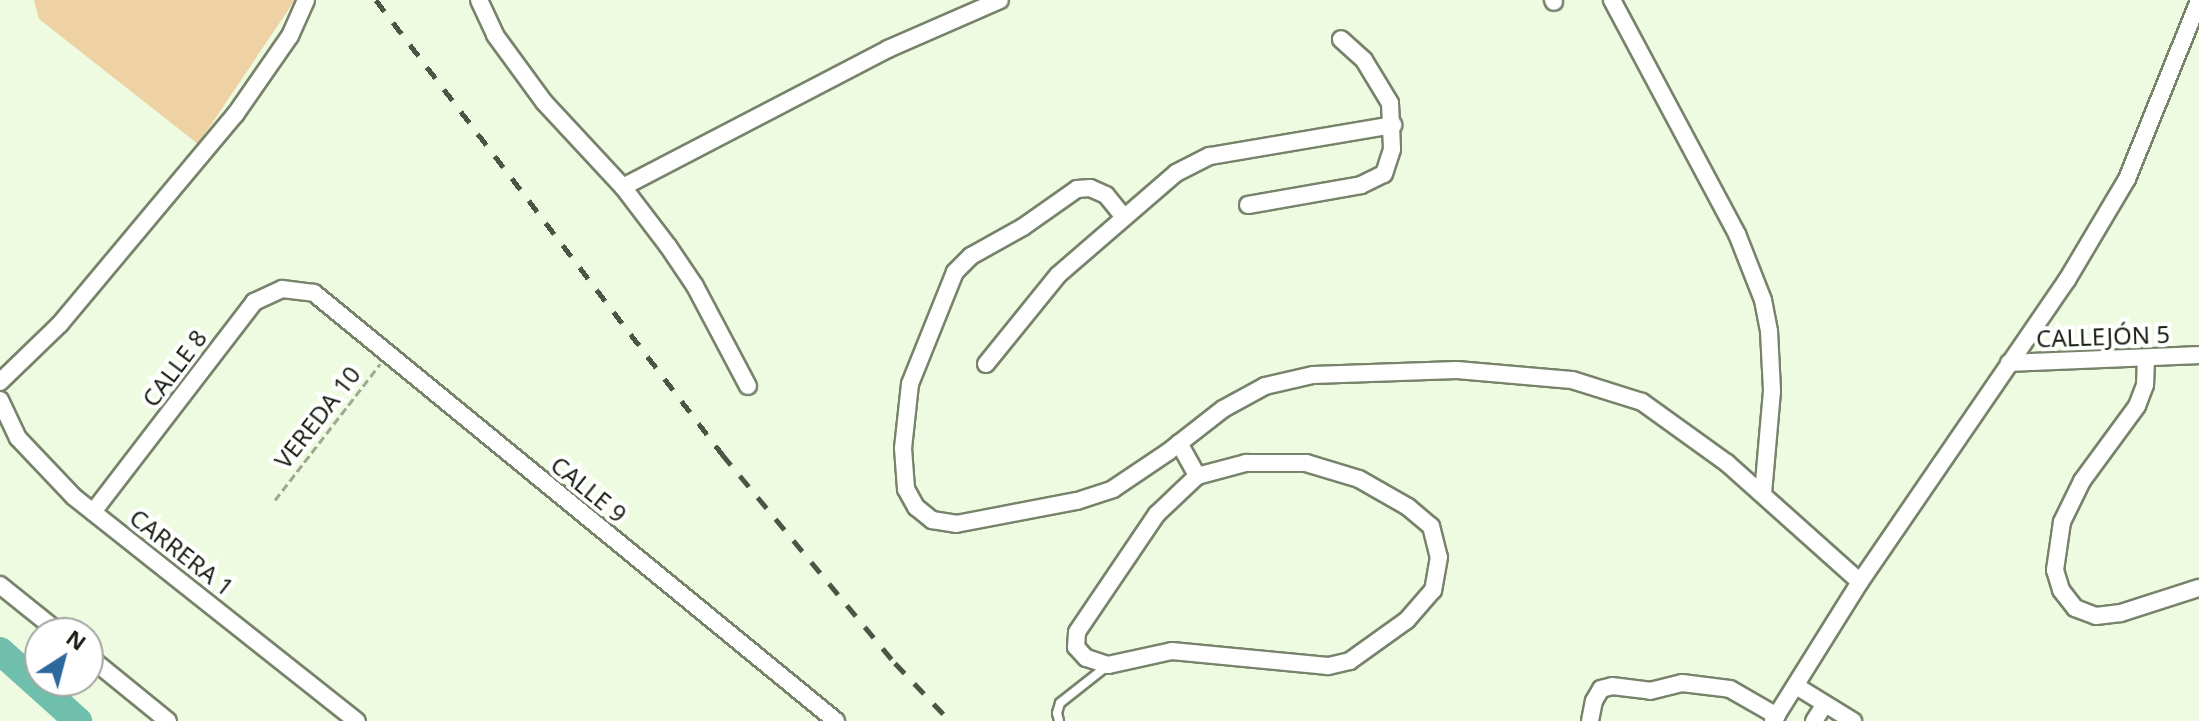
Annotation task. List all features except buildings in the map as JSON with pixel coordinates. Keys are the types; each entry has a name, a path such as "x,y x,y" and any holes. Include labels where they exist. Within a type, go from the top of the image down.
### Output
{"street":[{"path":"0,382 60,324 225,127 270,68 290,36 306,0"},
{"path":"479,0 495,35 544,102 623,187 695,286 748,386"},
{"path":"623,187 888,49 1000,0"},
{"path":"1612,0 1737,234 1763,300 1769,331 1772,391 1763,494"},
{"path":"1590,721 1601,689 1612,686 1650,691 1682,683 1730,689 1775,718 1860,582 2067,280 2127,179 2199,1"},
{"path":"1248,205 1376,180 1384,174 1393,125 1390,103 1379,80 1341,39"},
{"path":"986,364 1058,275 1176,173 1210,156 1393,125"},
{"path":"1123,216 1106,195 1090,188 1077,189 1023,227 971,256 955,272 910,384 903,448 906,489 916,507 932,520 956,524 1095,496 1113,489 1223,409 1265,386 1313,375 1471,371 1572,380 1642,402 1727,463 1860,582"},
{"name":"CALLE 8","path":"93,512 254,302 282,289 314,293"},
{"name":"CALLE 9","path":"314,293 829,719"},
{"name":"CALLEJÓN 5","path":"2009,363 2146,358 2197,351"},
{"path":"2146,358 2145,385 2137,406 2082,481 2062,522 2055,570 2061,590 2075,608 2096,616 2145,607 2199,588"},
{"name":"CARRERA 1","path":"0,400 18,438 74,497 357,721"},
{"path":"1179,443 1197,476"},
{"path":"1246,463 1306,463 1359,479 1431,526 1439,557 1433,590 1407,620 1350,661 1328,666 1172,651 1108,665 1086,658 1076,647 1077,632 1157,514 1197,476 1246,463"},
{"path":"0,585 40,617"},
{"path":"104,669 168,721"},
{"path":"1796,686 1853,721"},
{"path":"1814,721 1825,704"}],"lane":[{"path":"1059,721 1057,713 1060,703 1108,665"}],"path":[{"name":"VEREDA 10","path":"275,500 387,355"}],"shaded area":[{"path":"34,0 295,0 198,144 39,19"}],"waterway":[{"path":"0,651 78,721"}],"railway":[{"path":"376,0 722,454 895,663 950,721"}]}
